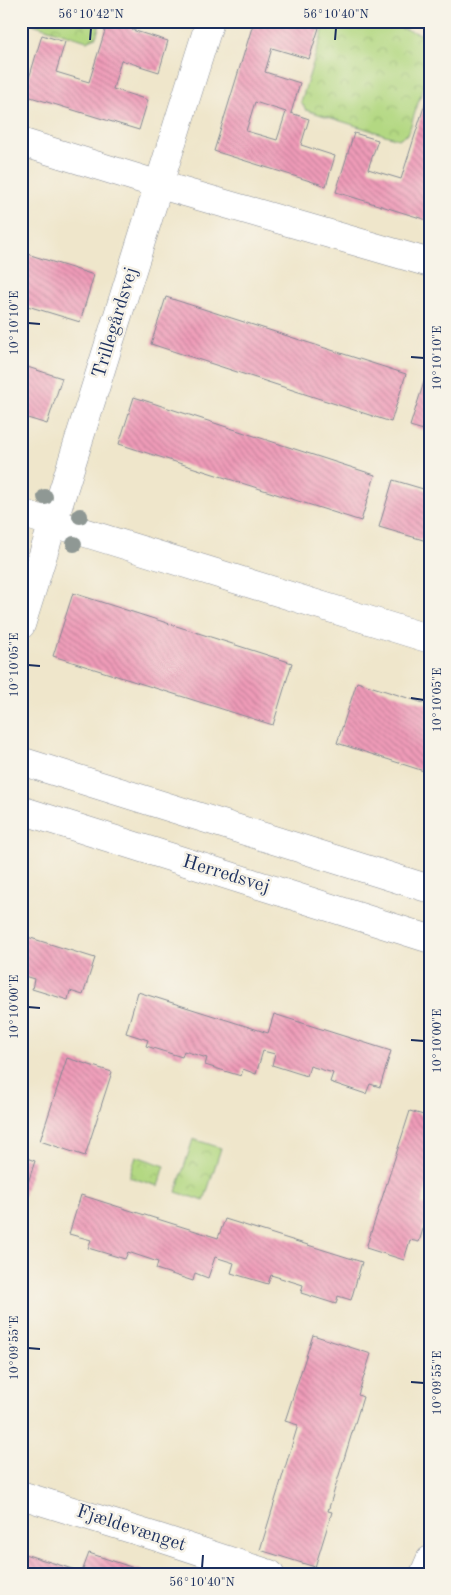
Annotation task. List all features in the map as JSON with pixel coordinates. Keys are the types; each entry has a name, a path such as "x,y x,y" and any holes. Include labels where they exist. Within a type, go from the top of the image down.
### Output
{"street":[{"name":"Trillegårdsvej","path":"21,625 210,21"},
{"path":"21,142 160,185 430,262"},
{"path":"21,513 430,639"},
{"path":"21,761 430,889"},
{"name":"Herredsvej","path":"21,810 430,939"},
{"name":"Fjældevænget","path":"21,1495 270,1574"},
{"path":"424,1574 430,1560"}],"green space":[{"path":"23,21 101,21 96,37 87,41"},
{"path":"326,21 379,21 430,37 430,66 408,134 398,139 306,110 301,102"},
{"path":"193,1139 221,1148 204,1201 176,1192"},
{"path":"136,1156 165,1166 158,1186 129,1177"}],"building":[{"path":"108,21 134,21 132,30 168,41 159,72 121,60 113,89 148,100 139,130 24,95 42,35 65,42 56,72 89,82"},
{"path":"254,21 296,21 319,28 309,59 272,48 265,72 300,83 291,113 309,119 301,145 335,156 326,186 214,151","holes":["255,102 286,112 277,140 246,131"]},
{"path":"408,21 430,21 430,28 408,22"},
{"path":"430,88 430,170 425,186 430,188 430,221 336,192 354,133 378,140 368,169 401,179"},
{"path":"21,252 94,275 80,322 21,304"},
{"path":"166,297 406,374 391,422 151,344"},
{"path":"21,365 62,378 47,424 21,416"},
{"path":"425,379 430,380 430,432 410,426"},
{"path":"134,397 375,475 361,521 119,444"},
{"path":"393,480 430,491 430,542 379,527"},
{"path":"73,593 292,663 273,725 53,656"},
{"path":"357,682 430,705 430,773 337,743"},
{"path":"21,935 95,958 83,995 70,991 68,1000 32,989 34,979 21,975"},
{"path":"138,992 268,1033 274,1014 391,1051 380,1087 370,1084 366,1094 330,1082 333,1073 310,1066 307,1076 272,1065 275,1054 263,1051 256,1074 243,1069 241,1076 205,1065 207,1058 184,1051 182,1057 146,1046 148,1040 126,1033"},
{"path":"67,1058 112,1072 85,1156 40,1141"},
{"path":"410,1111 430,1117 430,1177 421,1204 430,1207 419,1242 410,1240 404,1260 366,1248"},
{"path":"21,1156 35,1161 23,1198 21,1197"},
{"path":"81,1195 218,1238 225,1219 362,1262 351,1300 338,1296 336,1304 301,1293 303,1285 271,1275 268,1284 231,1273 234,1263 215,1257 208,1278 195,1273 193,1281 156,1269 158,1262 128,1252 125,1259 88,1248 91,1240 69,1234"},
{"path":"313,1335 371,1354 358,1395 363,1397 328,1511 332,1512 315,1567 260,1550 298,1425 285,1421"},
{"path":"21,1553 82,1572 89,1553 152,1574 21,1574"}]}
